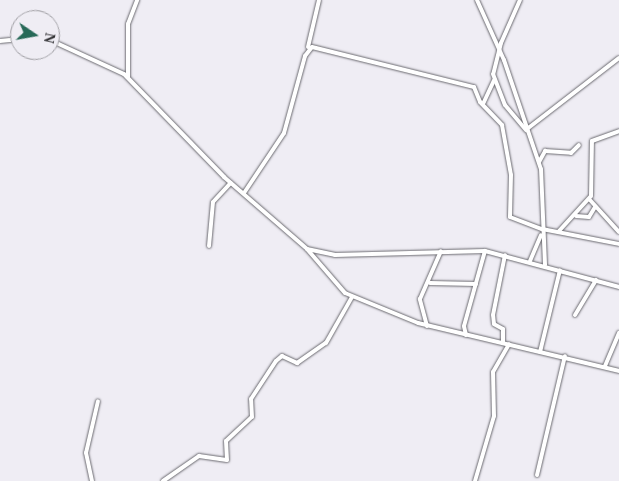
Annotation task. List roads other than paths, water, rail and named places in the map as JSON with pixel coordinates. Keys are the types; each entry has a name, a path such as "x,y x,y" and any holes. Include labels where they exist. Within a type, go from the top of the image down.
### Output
{"street":[{"path":"128,77 128,24 137,0"},
{"path":"244,193 284,133 319,0"},
{"path":"477,0 499,49 539,162 545,208 542,231 545,265"},
{"path":"483,104 494,80 499,49 520,0"},
{"path":"60,45 128,77 231,183 307,249 340,289 352,297 427,326 565,356 619,371"},
{"path":"308,47 472,86 483,104 502,125 511,175 510,217 542,231 559,230 619,244"},
{"path":"527,130 619,58"},
{"path":"494,80 509,111 527,130"},
{"path":"559,230 576,216 590,200 595,176 592,141 619,132"},
{"path":"539,162 548,150 571,154 579,145"},
{"path":"209,246 213,202 231,183"},
{"path":"590,200 619,232"},
{"path":"576,216 589,218 595,206"},
{"path":"530,261 542,231"},
{"path":"307,249 335,255 485,251 545,265 619,287"},
{"path":"427,326 420,299 430,283 441,251"},
{"path":"466,334 485,251"},
{"path":"505,350 502,342 503,329 494,324 493,315 506,255"},
{"path":"540,352 560,270"},
{"path":"575,315 596,280"},
{"path":"430,283 476,284"},
{"path":"163,481 199,456 227,460 226,441 252,417 251,399 276,360 284,356 297,363 326,343 352,297"},
{"path":"605,366 619,333"},
{"path":"475,481 494,416 492,372 509,344"},
{"path":"537,475 565,356"},
{"path":"92,481 86,453 98,401"}]}
